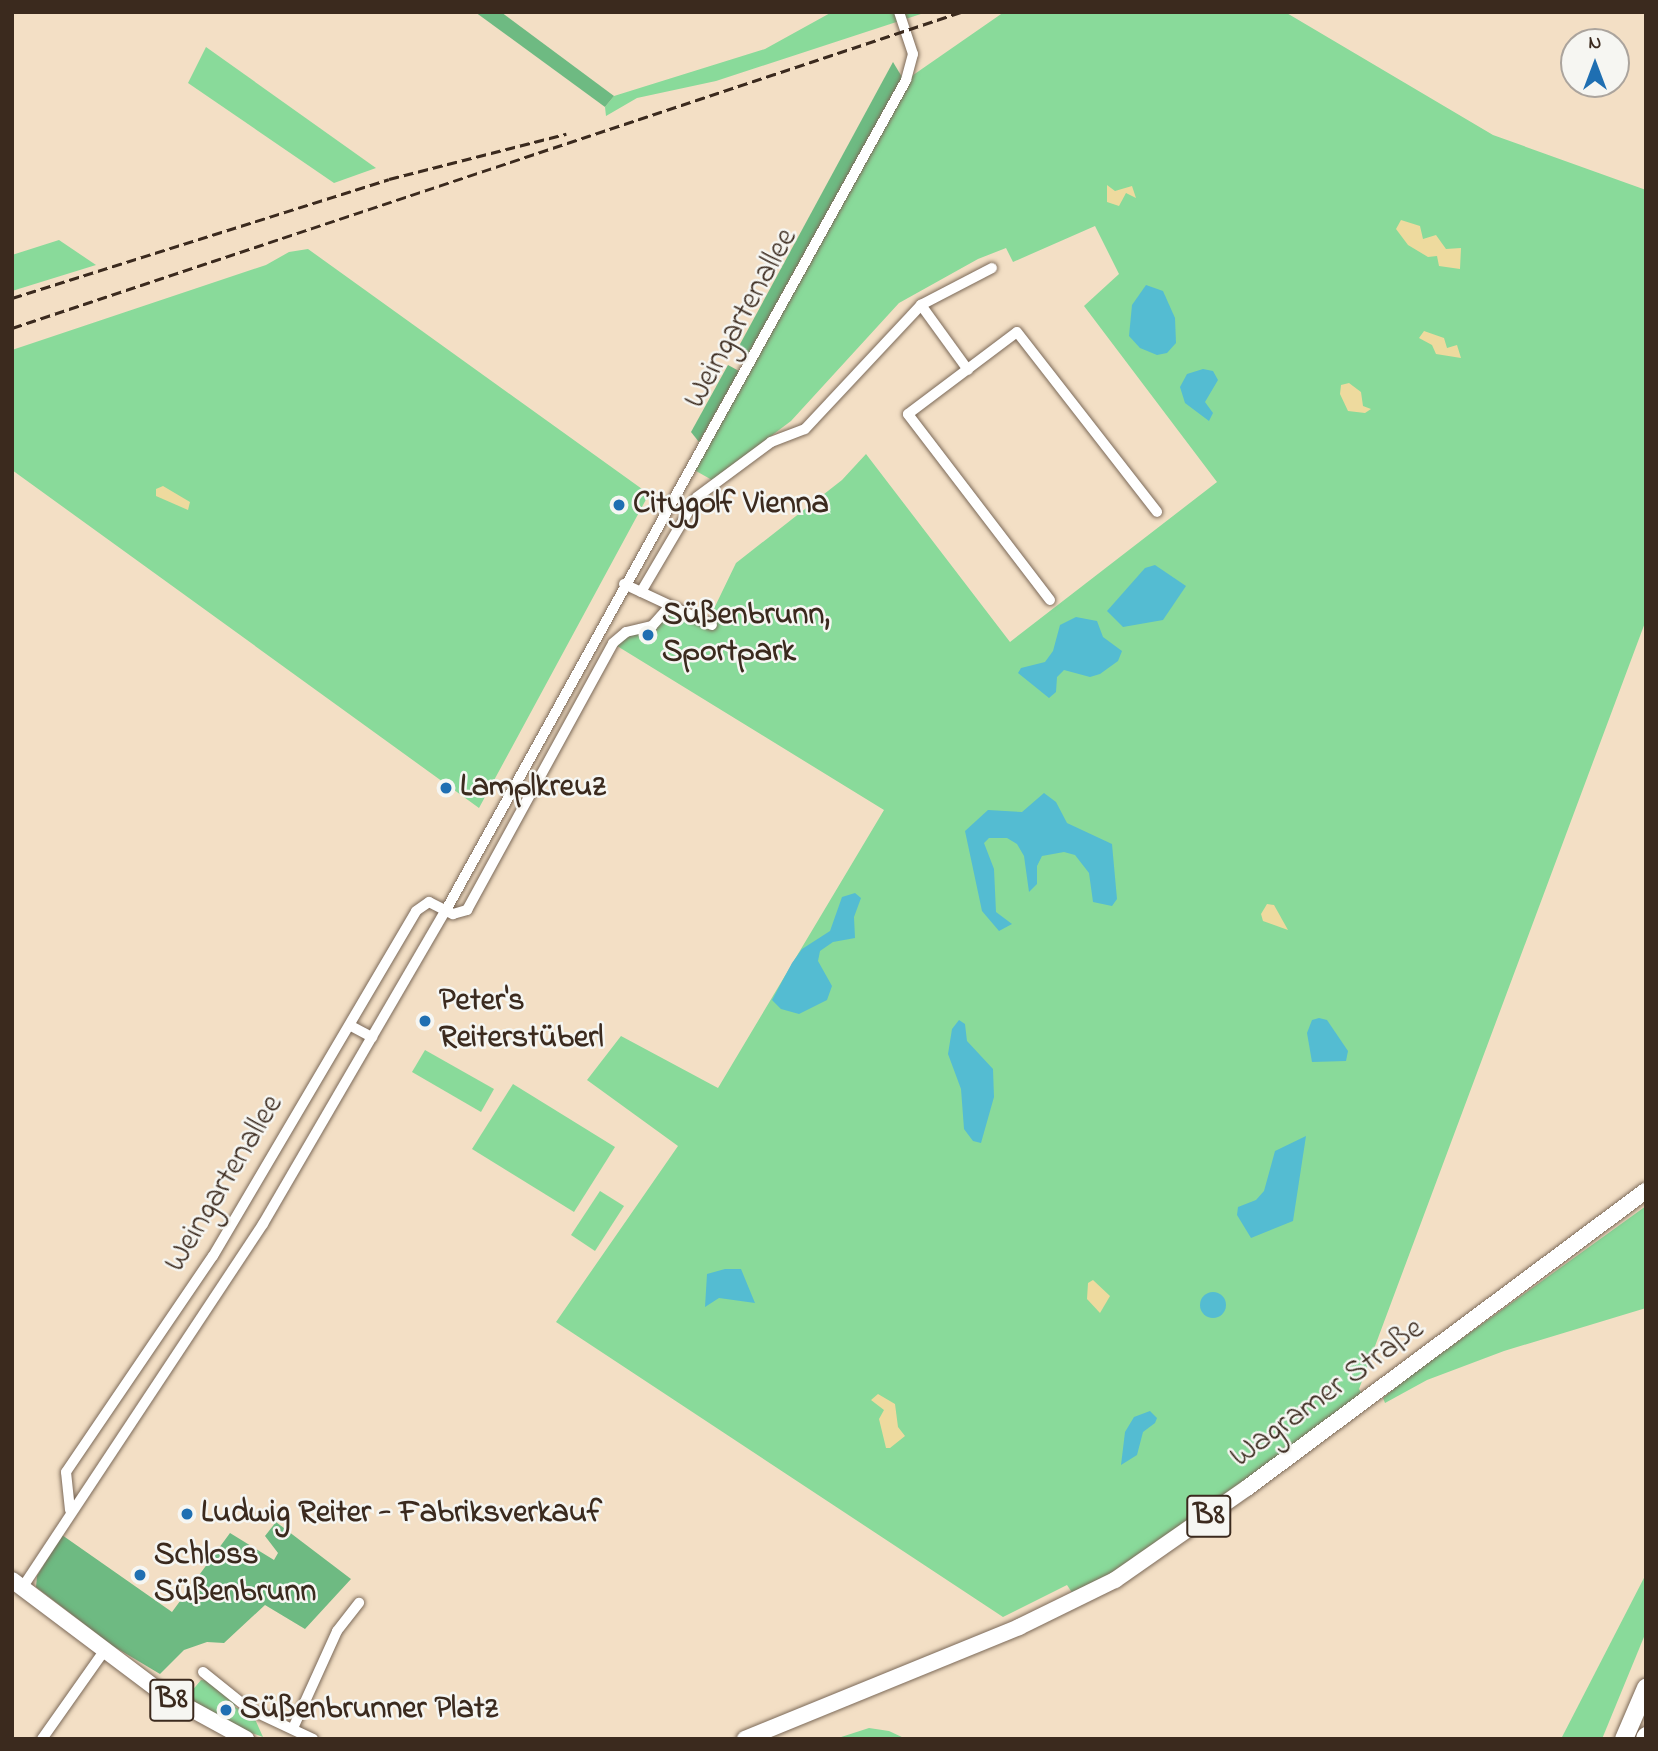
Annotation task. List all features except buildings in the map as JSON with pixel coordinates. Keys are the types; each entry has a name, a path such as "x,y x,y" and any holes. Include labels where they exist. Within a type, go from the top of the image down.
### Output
{"highway":[{"path":"1624,1739 1646,1688"}],"main road":[{"name":"Wagramer Straße","path":"750,1737 1019,1627 1115,1580 1617,1216 1646,1191"},
{"name":"Wagramer Straße","path":"1617,1216 1646,1199"},
{"name":"B8","path":"17,1584 104,1651 190,1711 246,1739"}],"street":[{"name":"Weingartenallee","path":"17,1584 263,1224 446,910 624,584 906,80 912,54 899,12"},
{"path":"641,592 697,497 771,442 805,429 921,305 992,268"},
{"path":"921,305 968,370"},
{"path":"1050,600 908,414 1017,332 1157,512"},
{"path":"624,584 712,625"},
{"name":"Weingartenallee","path":"70,1510 66,1472 213,1256 351,1026 416,911 429,902 457,914 467,910 613,643 626,632 652,626 669,607"},
{"path":"489,831 505,841"},
{"path":"351,1026 372,1037"},
{"path":"293,1726 337,1631 359,1602"},
{"path":"42,1739 104,1651"},
{"path":"203,1672 249,1709 293,1726 313,1739"}],"green space":[{"path":"475,12 501,12 614,96 605,107"},
{"path":"832,12 927,12 716,81 637,98 606,116 605,107 614,96 765,49"},
{"path":"1004,12 1285,12 1493,135 1646,190 1646,620 1359,1389 1362,1394 1155,1547 1075,1597 1067,1585 1003,1617 556,1322 678,1146 587,1080 621,1036 718,1088 884,810 622,649 613,643 619,635 647,628 669,607 707,623 736,563 842,480 866,454 1010,642 1217,482 1084,306 1119,274 1095,226 1013,262 1006,248 978,259 899,303 791,421 712,480 689,467 906,80"},
{"path":"206,47 376,168 334,183 188,83"},
{"path":"893,62 902,77 746,358 739,346"},
{"path":"59,240 96,265 12,291 12,255"},
{"name":"Citygolf Vienna","path":"308,249 649,494 479,808 12,470 12,350 266,265 289,252"},
{"path":"728,365 739,371 699,442 691,432"},
{"path":"425,1050 494,1089 481,1112 412,1072"},
{"path":"513,1084 615,1147 574,1212 472,1149"},
{"path":"600,1191 624,1206 595,1251 571,1235"},
{"path":"1646,1206 1646,1308 1504,1351 1427,1380 1385,1403 1383,1398 1410,1376"},
{"path":"276,1522 351,1579 305,1629 265,1605 224,1643 207,1642 184,1650 160,1674 113,1646 36,1587 37,1576 62,1535 172,1612 230,1533 274,1560 278,1553 265,1536"},
{"path":"1646,1574 1646,1632 1602,1739 1561,1739"},
{"path":"201,1680 212,1681 236,1699 235,1707 254,1717 263,1737 225,1723 185,1699"},
{"path":"869,1728 889,1731 906,1739 835,1739"}],"sand":[{"path":"1107,185 1115,191 1132,186 1136,198 1126,193 1119,206 1107,202"},
{"path":"1401,220 1420,226 1423,239 1436,235 1446,249 1461,248 1460,269 1439,266 1437,256 1428,257 1408,245 1396,229"},
{"path":"1424,331 1444,338 1447,348 1457,345 1461,358 1436,354 1432,345 1419,338"},
{"path":"1349,383 1361,392 1363,406 1371,409 1365,413 1348,411 1340,394 1341,385"},
{"path":"163,486 190,502 188,510 156,496 156,489"},
{"path":"1267,904 1274,905 1288,930 1263,921 1261,914"},
{"path":"1093,1280 1110,1296 1100,1313 1087,1299 1088,1283"},
{"path":"878,1394 895,1404 898,1427 905,1436 890,1448 886,1448 879,1419 884,1410 871,1400"}],"water":[{"path":"1146,285 1163,291 1175,318 1176,343 1167,353 1157,355 1140,348 1129,336 1132,305"},
{"path":"1203,369 1213,371 1218,380 1205,402 1213,413 1209,421 1185,403 1180,387 1187,374"},
{"path":"1155,565 1186,586 1163,620 1123,627 1107,611 1145,568"},
{"path":"1076,617 1097,621 1103,637 1122,651 1118,661 1100,674 1090,677 1064,670 1057,677 1056,692 1049,698 1018,673 1021,668 1045,662 1053,651 1060,625"},
{"path":"1044,793 1056,802 1067,823 1112,844 1117,899 1112,906 1093,902 1089,873 1075,855 1064,852 1042,856 1037,866 1037,884 1029,892 1024,856 1017,844 1007,838 989,838 984,843 994,869 996,912 1012,924 999,931 982,911 965,831 988,810 1022,812"},
{"path":"855,893 861,898 854,917 855,938 833,942 820,951 818,961 832,986 827,1000 799,1014 781,1009 772,1000 792,963 802,949 830,931 842,897"},
{"path":"959,1020 965,1024 967,1041 993,1069 994,1097 981,1143 973,1141 964,1129 961,1089 948,1054 952,1029"},
{"path":"1312,1020 1327,1020 1348,1051 1346,1061 1312,1062 1307,1033"},
{"path":"1306,1136 1293,1221 1251,1238 1237,1215 1238,1207 1256,1200 1264,1191 1275,1151"},
{"path":"725,1269 741,1269 755,1303 719,1298 705,1307 707,1274"},
{"path":"1213,1292 1222,1296 1226,1305 1222,1314 1213,1318 1204,1314 1200,1305 1204,1296"},
{"path":"1150,1411 1157,1418 1155,1423 1143,1432 1137,1455 1121,1465 1125,1432 1134,1417"}],"railway":[{"path":"12,328 961,12"},
{"path":"12,298 389,179 566,134"}],"place":[{"name":"Citygolf Vienna","path":"619,505"},
{"name":"Süßenbrunn, Sportpark","path":"648,635"},
{"name":"Lamplkreuz","path":"446,788"},
{"name":"Peter's Reiterstüberl","path":"425,1021"},
{"name":"Ludwig Reiter - Fabriksverkauf","path":"187,1514"},
{"name":"Schloss Süßenbrunn","path":"140,1575"},
{"name":"Süßenbrunner Platz","path":"226,1710"}]}
